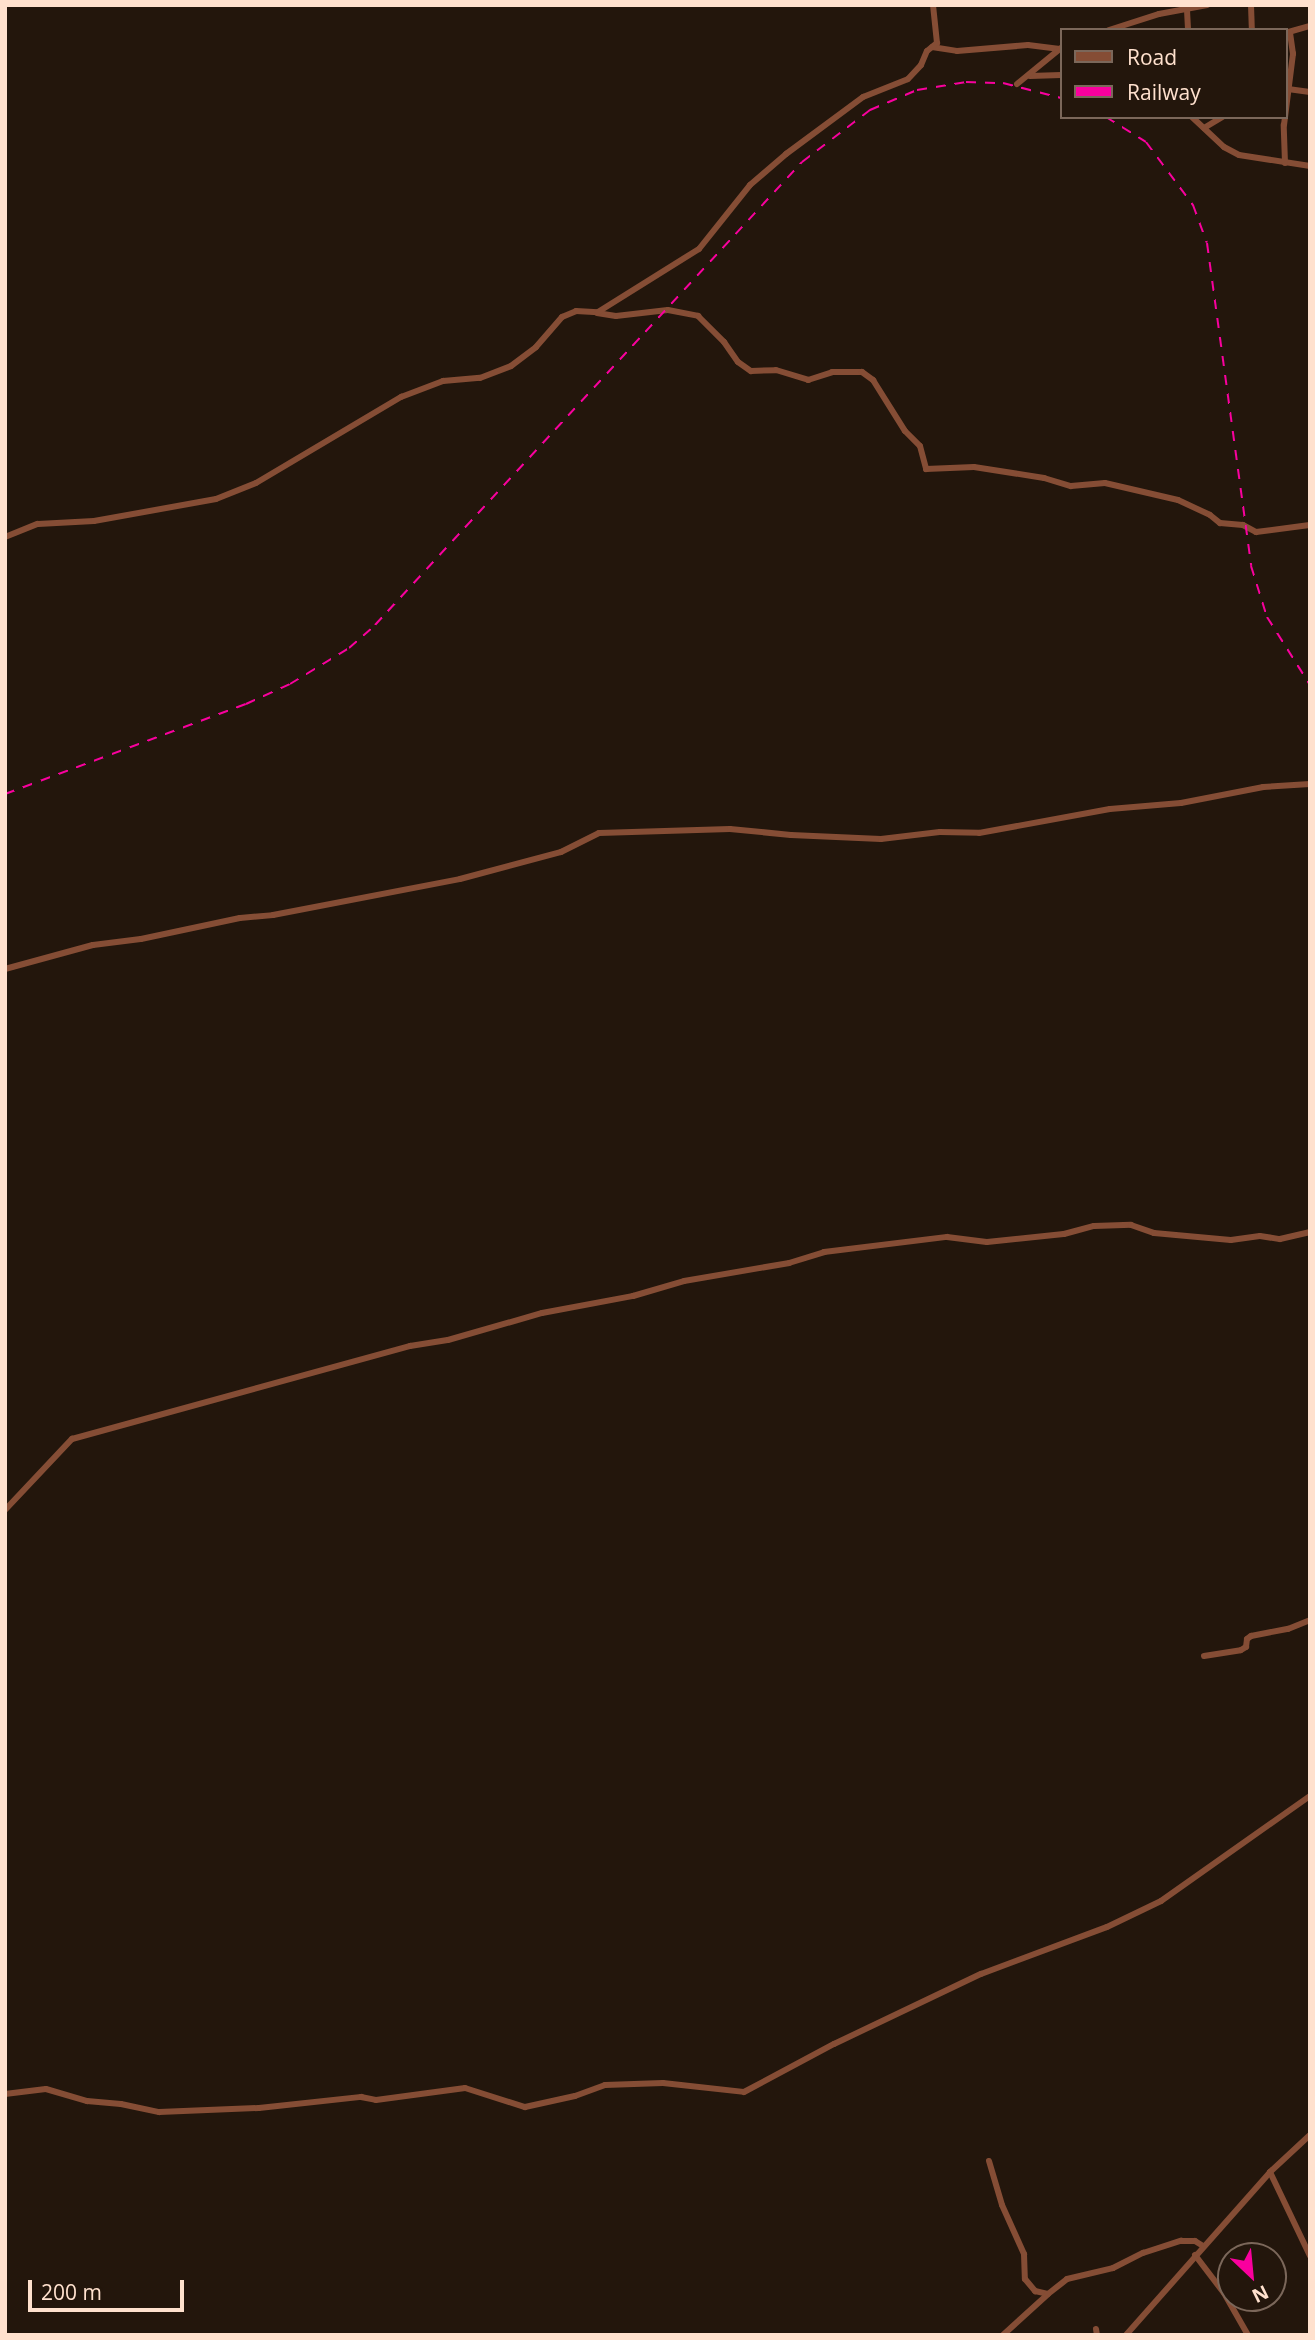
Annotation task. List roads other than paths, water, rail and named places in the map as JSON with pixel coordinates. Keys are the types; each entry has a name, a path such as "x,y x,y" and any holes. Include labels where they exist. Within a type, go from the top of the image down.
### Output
{"street":[{"path":"597,313 702,247 750,185 857,100 876,90 904,82 920,67 927,51 938,39 933,5"},
{"path":"1134,26 1159,14 1207,5"},
{"path":"1251,5 1252,28"},
{"path":"1186,10 1188,28"},
{"path":"1287,114 1293,54 1288,33 1310,26"},
{"path":"932,47 957,51 1013,44 1060,49"},
{"path":"1017,84 1060,50"},
{"path":"1030,76 1039,78 1060,75"},
{"path":"1288,89 1310,92"},
{"path":"1194,119 1224,148 1239,155 1310,166"},
{"path":"1204,128 1219,119"},
{"path":"1285,163 1287,119"},
{"path":"5,537 38,524 90,522 152,513 228,495 307,455 401,397 443,381 480,378 511,366 533,351 553,326 569,313 616,316 668,310 698,316 721,337 740,364 751,371 776,370 808,380 832,372 862,372 873,380 905,430 920,446 926,469 974,467 1044,478 1071,486 1105,483 1156,497 1176,499 1210,515 1220,523 1243,525 1256,532 1310,525"},
{"path":"5,969 85,946 120,943 460,879 561,852 599,833 730,829 876,839 940,832 979,833 1110,809 1181,803 1263,786 1310,784"},
{"path":"5,1510 72,1439 357,1363 410,1346 448,1340 542,1313 633,1296 684,1281 789,1263 824,1252 947,1237 987,1242 1064,1234 1094,1226 1131,1225 1154,1233 1231,1240 1260,1236 1280,1239 1310,1232"},
{"path":"1203,1656 1241,1650 1246,1647 1247,1639 1251,1636 1288,1629 1310,1620"},
{"path":"5,2094 48,2089 87,2101 131,2105 159,2112 259,2108 361,2097 376,2101 465,2088 525,2107 575,2096 605,2085 663,2082 744,2092 834,2044 981,1974 1107,1927 1161,1901 1310,1796"},
{"path":"1126,2335 1135,2331 1195,2255 1270,2172 1309,2136"},
{"path":"989,2161 1002,2205 1024,2254 1027,2284 1035,2291 1048,2294"},
{"path":"1270,2172 1310,2256"},
{"path":"1003,2335 1067,2279 1113,2268 1169,2244 1189,2240 1203,2246"},
{"path":"1195,2255 1224,2293 1248,2335"}],"railway":[{"path":"5,794 246,704 290,684 349,648 375,625 802,162 870,110 917,90 966,82 1003,83 1060,98"},
{"path":"1109,119 1146,142 1193,205 1207,243 1251,566 1267,617 1310,685"}]}
